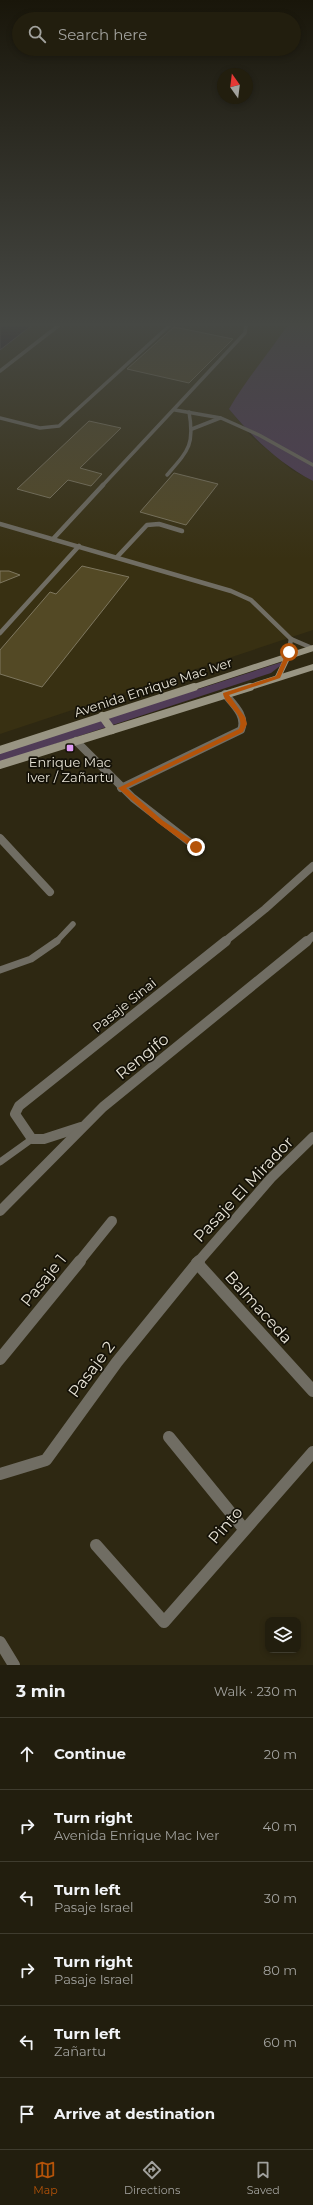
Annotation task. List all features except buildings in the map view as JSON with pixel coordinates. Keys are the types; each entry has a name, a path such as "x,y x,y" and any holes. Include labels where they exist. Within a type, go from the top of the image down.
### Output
{"main road":[{"name":"Avenida Enrique Mac Iver","path":"0,750 313,648"},
{"path":"278,677 288,656"},
{"path":"0,765 313,667"},
{"path":"102,716 112,730"}],"street":[{"path":"121,788 241,730 244,724 243,718 226,694"},
{"path":"76,741 121,788 160,821 196,847"},
{"path":"0,838 50,892"},
{"name":"Pasaje Sinai","path":"32,1139 15,1114 19,1106 265,909 313,866"},
{"name":"Rengifo","path":"0,1211 81,1127 311,940"},
{"path":"32,1139 44,1139 81,1127"},
{"name":"Pasaje El Mirador","path":"197,1263 271,1178 313,1137"},
{"name":"Pasaje 1","path":"0,1359 112,1221"},
{"name":"Balmaceda","path":"197,1263 313,1391"},
{"name":"Pasaje 2","path":"0,1474 46,1460 117,1362 197,1263"},
{"path":"169,1437 244,1530"},
{"name":"Pinto","path":"96,1545 164,1622 313,1452"},
{"path":"0,1642 14,1665"}],"lane":[{"path":"0,418 40,428 59,426 84,404"},
{"path":"53,539 181,404"},
{"path":"175,410 221,418 259,435 313,465"},
{"path":"167,475 191,447 192,429 189,412"},
{"path":"192,429 221,418"},
{"path":"0,524 231,591 251,600 291,639 313,648"},
{"path":"117,557 147,525 159,524 182,531"},
{"path":"0,633 79,546"},
{"path":"288,656 291,639"},
{"path":"0,970 18,964 42,952 58,940 73,924"},
{"path":"0,1162 32,1139"}],"shaded area":[{"path":"0,404 233,404 229,409 252,437 292,470 313,481 313,630 0,734"},
{"path":"233,404 313,404 313,481 289,466 267,449 247,430 229,409"},
{"path":"282,662 280,666 271,673 0,762 0,753"}],"place":[{"name":"Enrique Mac Iver / Zañartu","path":"70,748"}],"route":[{"path":"196,847 160,821 121,788 241,730 244,724 243,718 226,694 278,677 289,652"}]}
